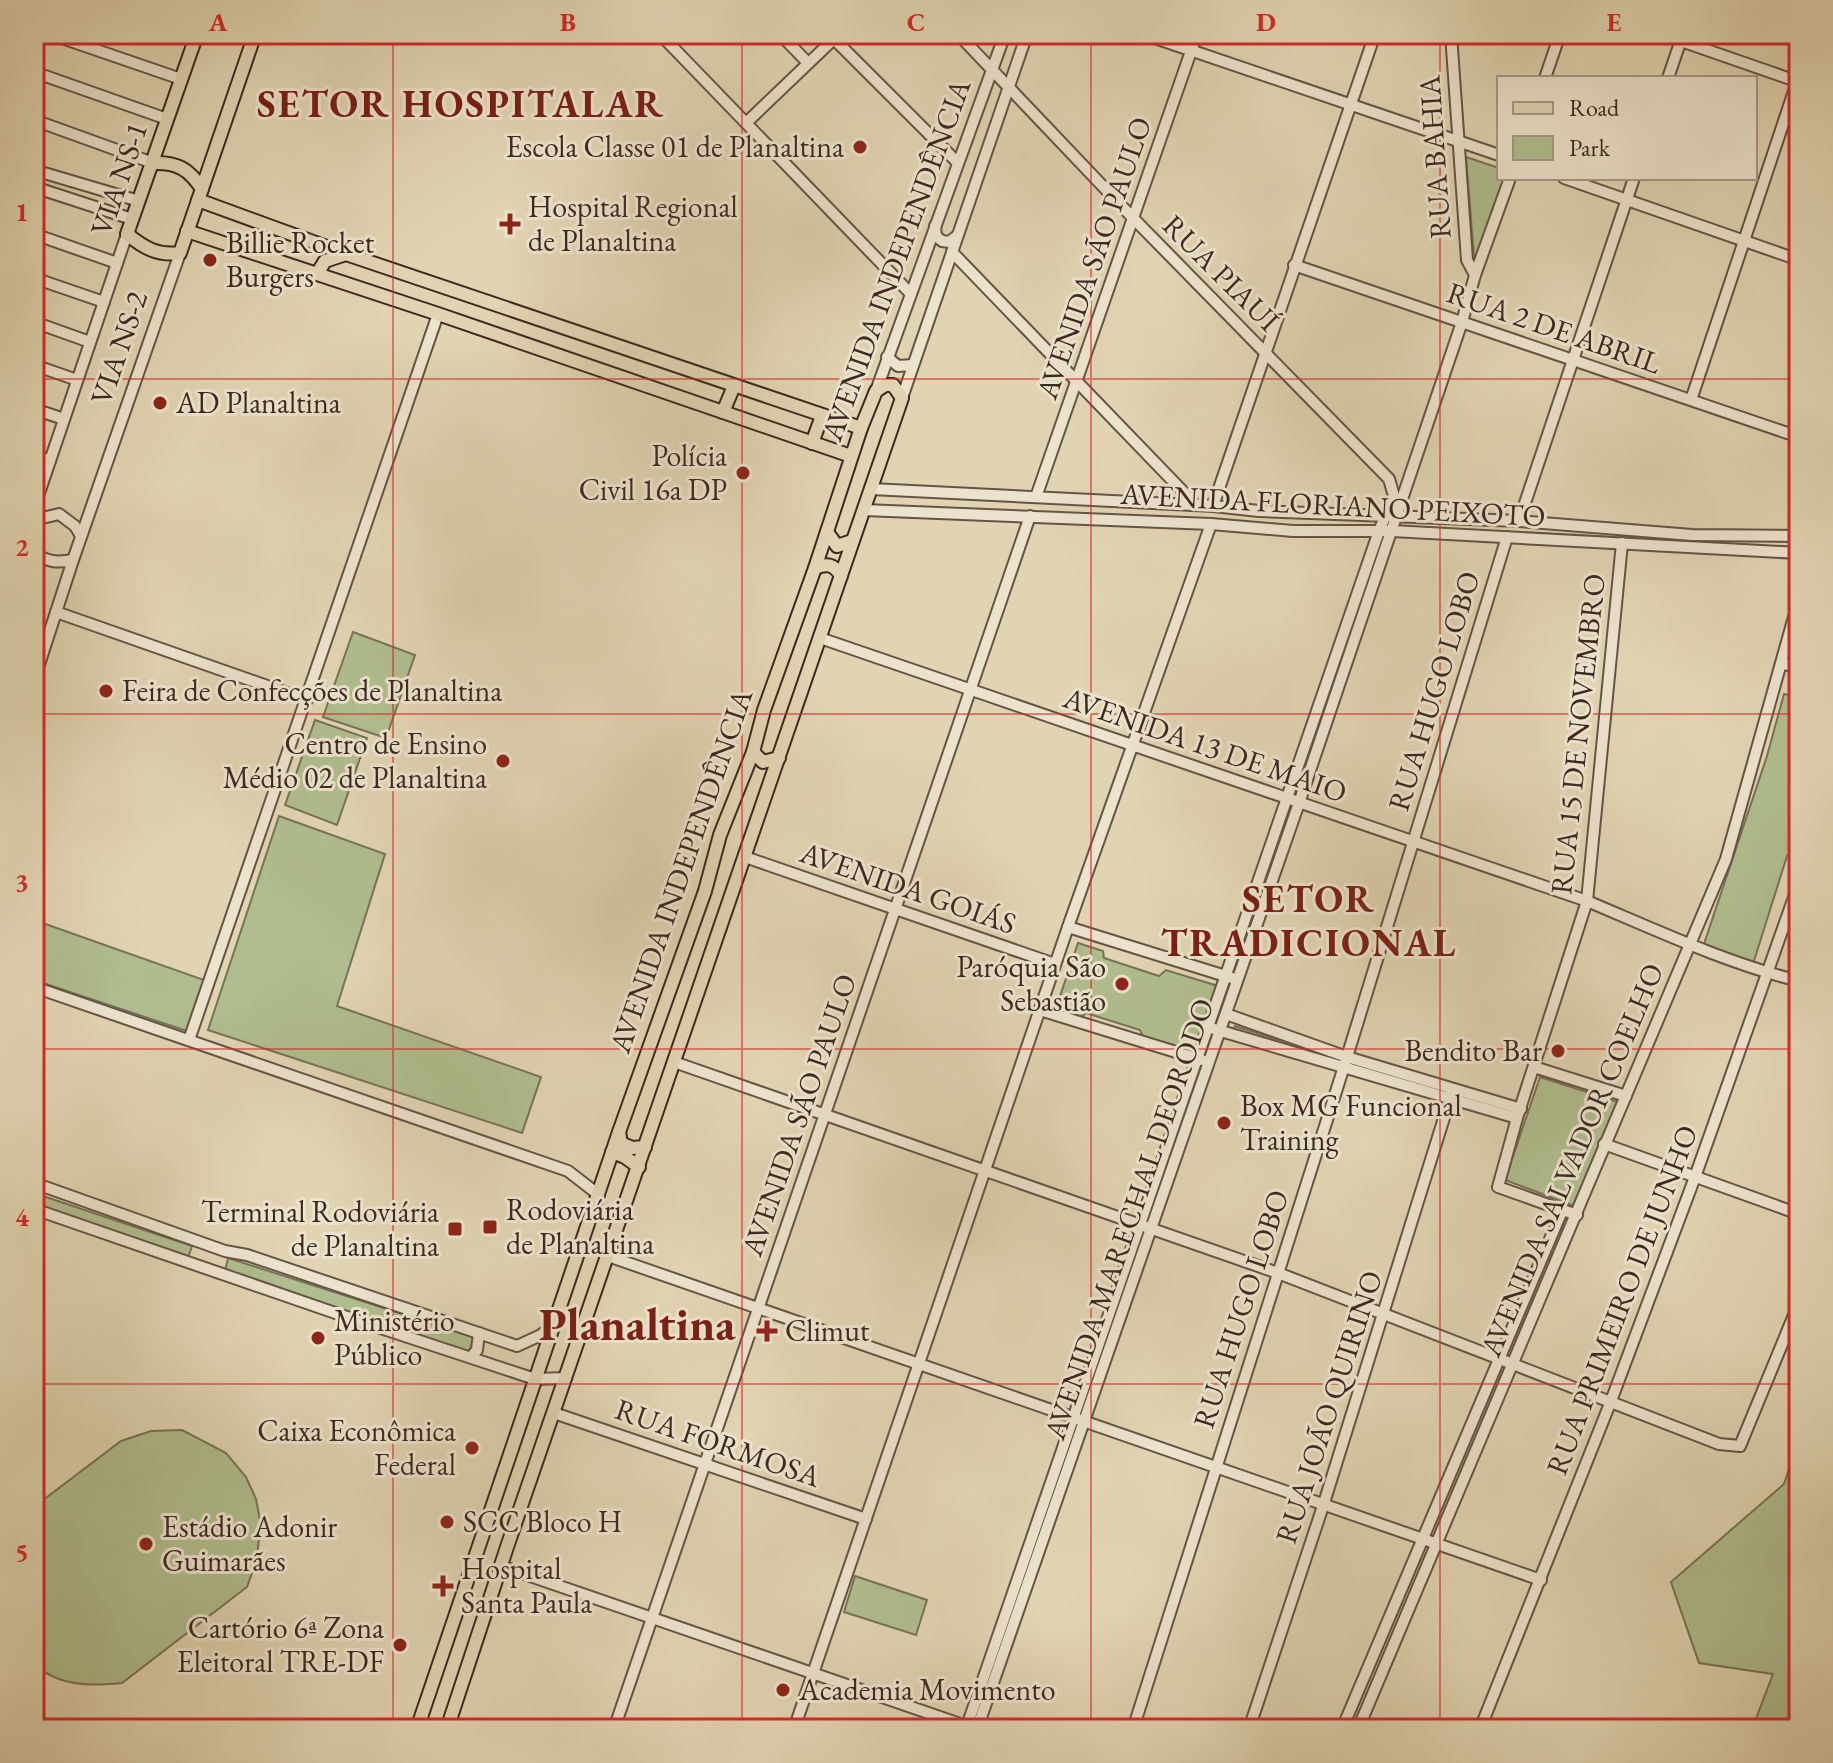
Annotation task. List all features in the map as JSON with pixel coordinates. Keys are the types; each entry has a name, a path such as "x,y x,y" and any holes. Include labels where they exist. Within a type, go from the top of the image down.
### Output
{"main road":[{"name":"VIA NS-2","path":"180,253 255,34"},
{"name":"VIA NS-1","path":"127,234 196,37"},
{"path":"153,163 182,167 192,174 200,194 346,254 861,428"},
{"path":"187,231 851,456"},
{"path":"127,234 161,254 180,253"},
{"path":"317,274 325,261 346,254"},
{"path":"547,351 549,324"},
{"path":"655,389 664,363"},
{"path":"671,394 678,368"},
{"path":"876,391 885,385 893,385 902,398"},
{"path":"723,412 734,386"},
{"name":"AVENIDA INDEPENDÊNCIA","path":"417,1729 612,1152 705,891 725,821 753,752 769,695 876,391"},
{"name":"AVENIDA INDEPENDÊNCIA","path":"447,1729 902,398"},
{"path":"812,443 822,416"},
{"path":"827,532 837,546 852,541"},
{"path":"815,568 825,564 837,568 841,576"},
{"path":"753,752 763,762 779,758"},
{"path":"743,778 756,783 766,793"},
{"path":"619,1132 621,1143 626,1146 645,1147"},
{"path":"612,1152 639,1167"},
{"path":"493,1508 503,1517 517,1518"},
{"path":"487,1526 499,1533 508,1544"}],"street":[{"path":"50,34 181,79"},
{"path":"177,34 196,37"},
{"path":"660,34 910,293"},
{"path":"780,34 808,63"},
{"path":"958,34 993,71"},
{"name":"AVENIDA INDEPENDÊNCIA","path":"876,391 1005,34"},
{"name":"AVENIDA INDEPENDÊNCIA","path":"902,398 1027,34"},
{"path":"1143,34 1497,154"},
{"name":"AVENIDA SÃO PAULO","path":"1036,497 1197,34"},
{"path":"1213,506 1375,34"},
{"name":"RUA BAHIA","path":"1451,34 1467,260 1475,275"},
{"path":"1546,76 1560,34"},
{"path":"1661,34 1682,38 1798,80 1691,400"},
{"path":"747,122 836,36 960,158 971,148 983,155 983,162"},
{"path":"1669,76 1682,38"},
{"name":"RUA PIAUÍ","path":"993,71 1389,479 1394,496"},
{"path":"34,72 167,119"},
{"path":"34,120 153,163"},
{"path":"34,170 139,201"},
{"name":"AVENIDA MARECHAL DEORODO","path":"971,1728 1073,1417 1379,531 1392,515 1509,180"},
{"path":"1570,180 1799,260"},
{"path":"1519,521 1633,180"},
{"path":"34,187 132,219"},
{"path":"935,224 936,236 942,241 953,240 958,235"},
{"path":"34,234 117,263"},
{"name":"VIA NS-1","path":"90,342 127,234"},
{"path":"952,252 1196,505"},
{"name":"VIA NS-2","path":"34,680 180,253"},
{"name":"RUA 2 DE ABRIL","path":"1294,265 1799,437"},
{"path":"34,278 104,302"},
{"path":"189,1040 438,314"},
{"path":"34,322 90,342"},
{"name":"VIA NS-2","path":"35,504 90,342"},
{"path":"887,357 898,366 913,365"},
{"path":"34,365 77,380"},
{"path":"34,409 64,419"},
{"path":"34,455 50,461"},
{"name":"AVENIDA FLORIANO PEIXOTO","path":"871,489 1196,505 1294,513 1519,521 1692,535 1799,536"},
{"path":"950,513 953,492"},
{"name":"AVENIDA MARECHAL DEORODO","path":"971,1728 1084,1421 1299,803 1392,531 1394,496"},
{"path":"1097,500 1106,509 1097,519"},
{"path":"1126,521 1118,516 1117,511 1122,503 1127,502"},
{"name":"AVENIDA FLORIANO PEIXOTO","path":"864,510 1211,524 1293,531 1392,531 1799,553"},
{"path":"1254,529 1264,519 1259,511"},
{"path":"1293,531 1287,522 1294,513"},
{"path":"34,520 59,514 75,526 81,536"},
{"name":"AVENIDA SÃO PAULO","path":"614,1729 1030,516"},
{"path":"794,1729 1055,964 1211,524"},
{"path":"1554,524 1558,533 1554,539"},
{"path":"1581,526 1578,534 1582,541"},
{"path":"1660,532 1665,540 1660,547"},
{"path":"1690,548 1687,540 1692,535"},
{"name":"RUA HUGO LOBO","path":"1133,1729 1345,1062 1507,537"},
{"name":"RUA 15 DE NOVEMBRO","path":"1562,1211 1498,1187 1587,901 1622,543"},
{"path":"34,553 47,562 73,560"},
{"name":"AVENIDA SALVADOR COELHO","path":"1358,1729 1726,859 1799,599"},
{"path":"56,612 307,700"},
{"name":"AVENIDA 13 DE MAIO","path":"820,638 1587,901 1689,944 1767,973 1799,981"},
{"path":"1781,664 1799,666"},
{"name":"AVENIDA GOIÁS","path":"745,857 1055,964"},
{"name":"RUA PRIMEIRO DE JUNHO","path":"1480,1729 1611,1401 1695,1177 1799,883"},
{"path":"1068,927 1238,979"},
{"path":"34,987 568,1171 599,1195"},
{"path":"1040,1010 1209,1062"},
{"path":"1226,1014 1345,1062"},
{"path":"1208,1027 1345,1062 1519,1114"},
{"path":"674,1062 1278,1273 1719,1444 1740,1446 1799,1303"},
{"path":"1534,1067 1626,1096"},
{"name":"RUA JOÃO QUIRINO","path":"1249,1729 1385,1313 1452,1094"},
{"path":"1604,1144 1799,1214"},
{"path":"34,1183 225,1251 247,1255 517,1346 541,1335 553,1325"},
{"path":"34,1209 535,1379 566,1378"},
{"path":"1562,1211 1577,1215"},
{"name":"AVENIDA SALVADOR COELHO","path":"1342,1729 1562,1211"},
{"path":"189,1262 198,1258 200,1253 197,1241"},
{"path":"216,1272 216,1260 225,1251"},
{"path":"608,1256 1541,1580"},
{"path":"471,1357 477,1350 479,1333"},
{"name":"RUA FORMOSA","path":"554,1413 866,1519"},
{"path":"501,1566 971,1728"}],"green space":[{"path":"1466,157 1497,167 1497,180 1506,180 1479,262 1474,257"},
{"path":"353,632 415,655 386,738 323,717"},
{"path":"1784,694 1799,697 1799,858 1787,856 1753,964 1704,944 1767,756"},
{"path":"315,720 367,738 337,825 285,805"},
{"path":"279,816 385,854 337,1006 541,1077 522,1133 208,1030"},
{"path":"34,920 204,980 187,1031 34,980"},
{"path":"1078,943 1103,951 1104,958 1159,976 1166,970 1218,986 1195,1053 1143,1037 1140,1030 1086,1013 1082,1017 1056,1008"},
{"path":"1235,1026 1339,1059 1338,1063 1233,1031"},
{"path":"1540,1077 1618,1102 1574,1206 1505,1180"},
{"path":"34,1193 192,1246 188,1258 34,1205"},
{"path":"228,1258 474,1337 469,1352 225,1271"},
{"name":"Estádio Adonir Guimarães","path":"182,1430 226,1453 246,1477 256,1499 261,1525 256,1562 247,1587 122,1683 76,1683 44,1672 34,1664 34,1507 121,1441 151,1431"},
{"path":"1799,1439 1799,1729 1752,1729 1773,1674 1699,1663 1671,1582 1784,1484"},
{"path":"855,1576 927,1600 916,1635 844,1612"}],"place":[{"name":"Escola Classe 01 de Planaltina","path":"860,147"},
{"name":"Hospital Regional de Planaltina","path":"510,224"},
{"name":"Billie Rocket Burgers","path":"210,260"},
{"name":"AD Planaltina","path":"160,403"},
{"name":"Polícia Civil 16a DP","path":"743,473"},
{"name":"Feira de Confecções de Planaltina","path":"106,691"},
{"name":"Centro de Ensino Médio 02 de Planaltina","path":"503,761"},
{"name":"Paróquia São Sebastião","path":"1122,984"},
{"name":"Bendito Bar","path":"1558,1051"},
{"name":"Box MG Funcional Training","path":"1224,1123"},
{"name":"Rodoviária de Planaltina","path":"490,1227"},
{"name":"Terminal Rodoviária de Planaltina","path":"455,1229"},
{"name":"Climut","path":"767,1331"},
{"name":"Ministério Público","path":"318,1338"},
{"name":"Caixa Econômica Federal","path":"472,1448"},
{"name":"SCC Bloco H","path":"447,1522"},
{"name":"Estádio Adonir Guimarães","path":"146,1544"},
{"name":"Hospital Santa Paula","path":"443,1586"},
{"name":"Cartório 6ª Zona Eleitoral TRE-DF","path":"400,1645"},
{"name":"Academia Movimento","path":"783,1690"}],"district":[{"name":"SETOR HOSPITALAR","path":"461,104"},
{"name":"SETOR TRADICIONAL","path":"1309,921"},
{"name":"Planaltina","path":"637,1324"}]}
